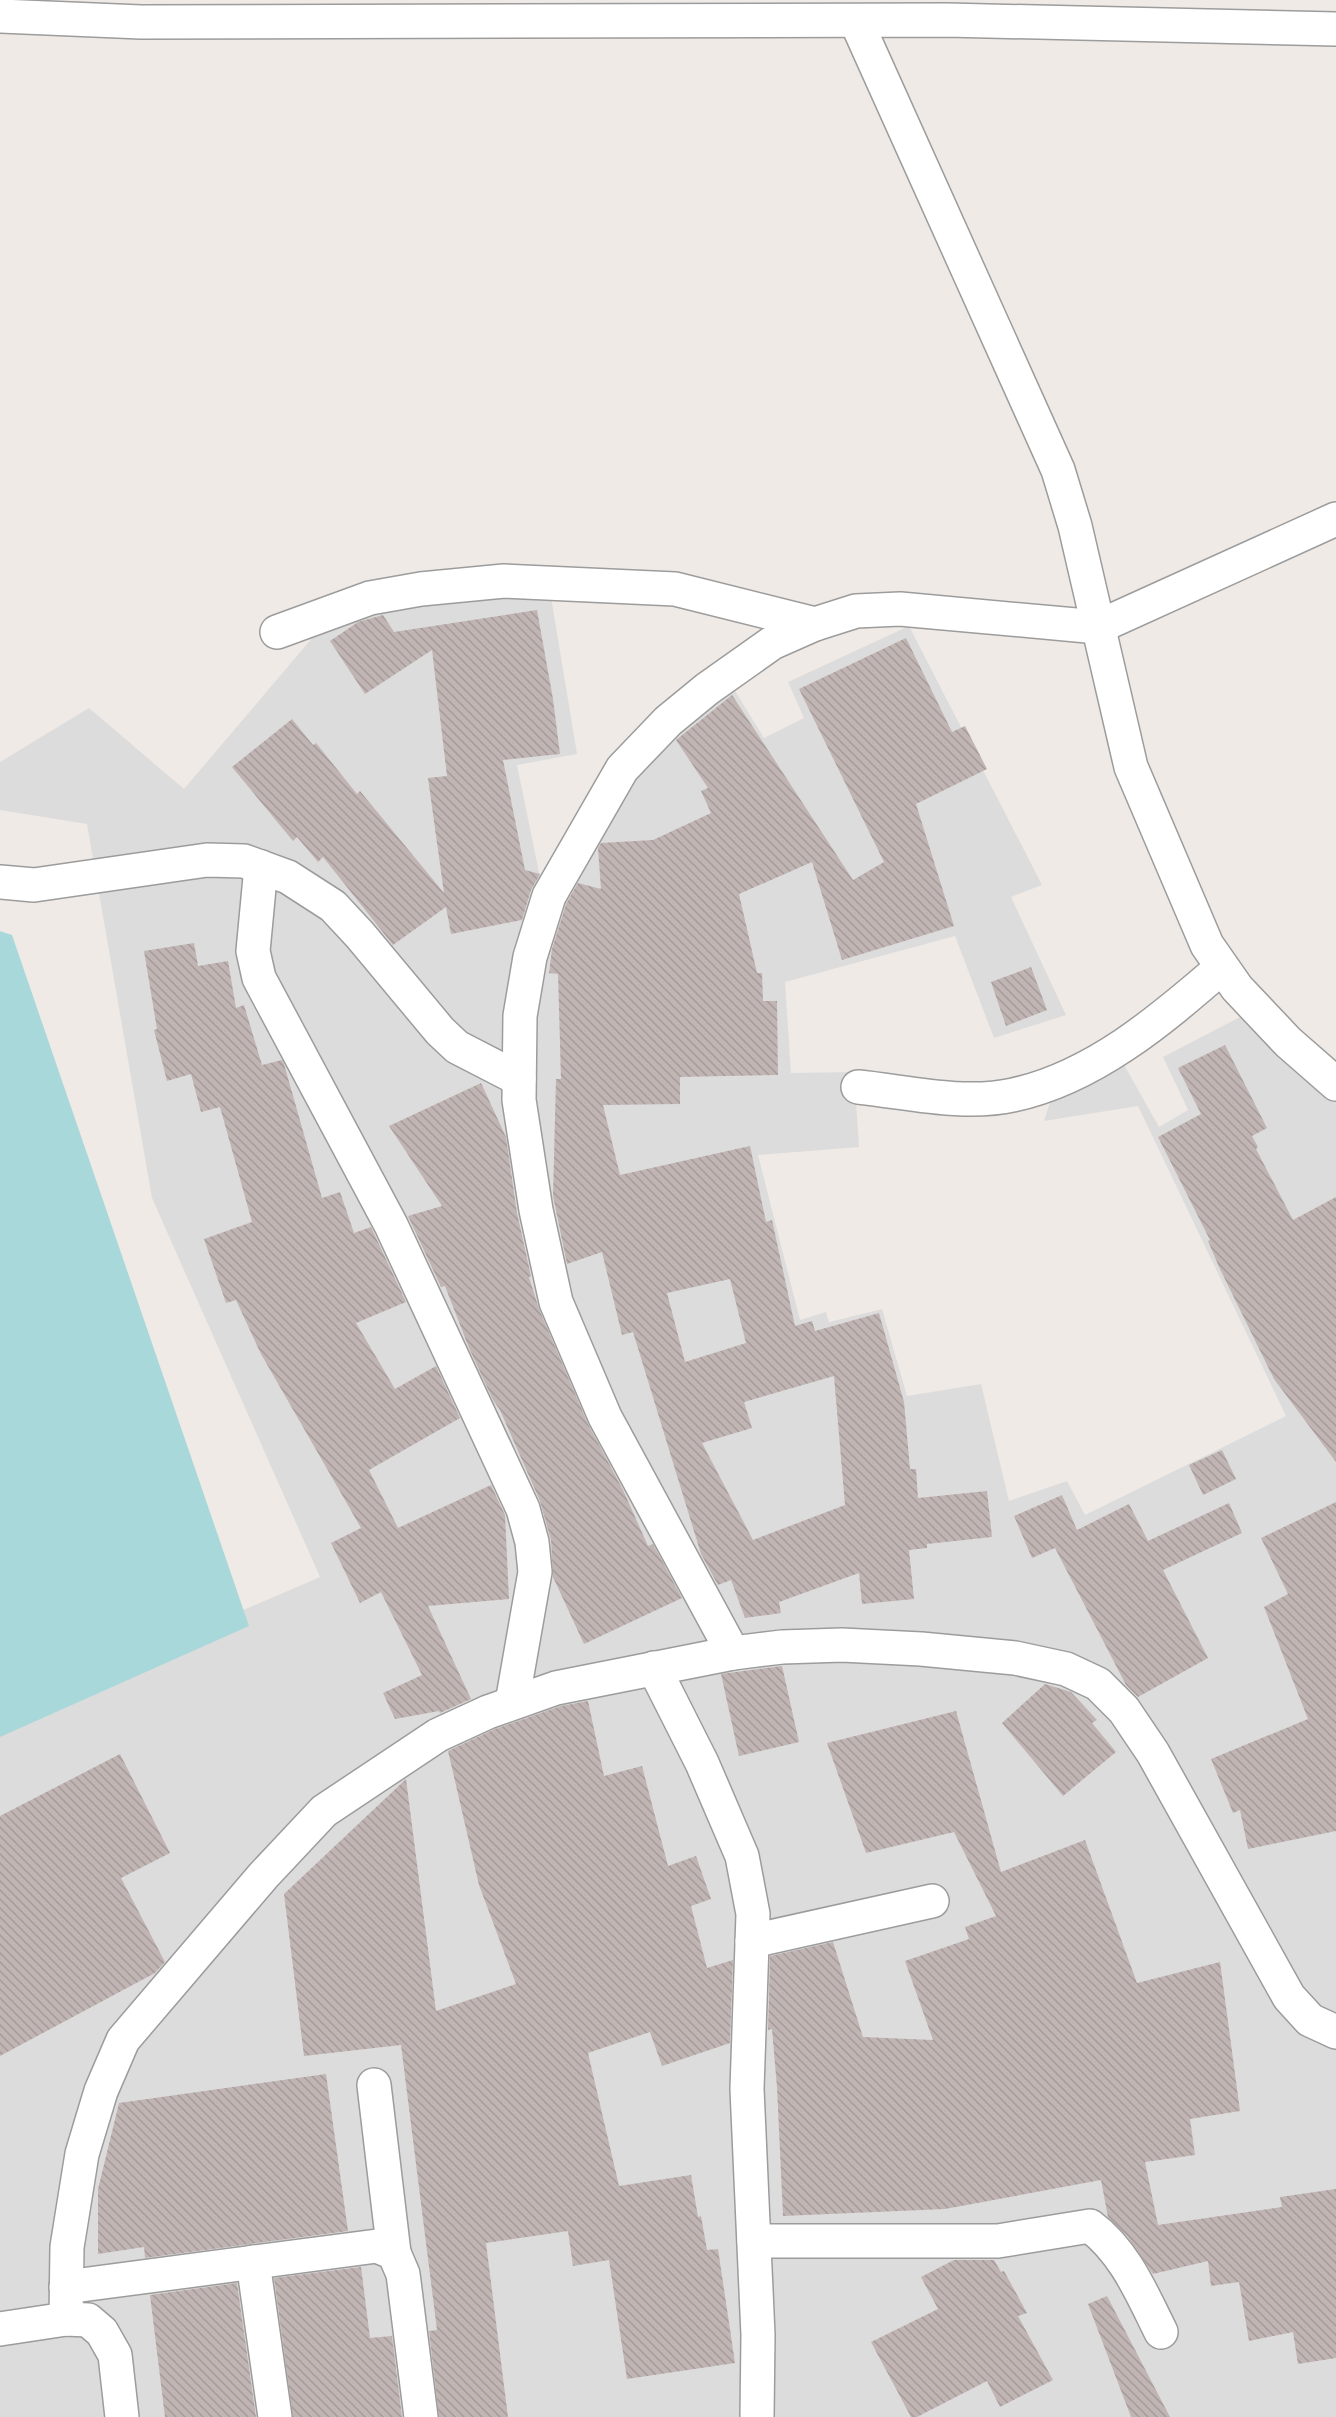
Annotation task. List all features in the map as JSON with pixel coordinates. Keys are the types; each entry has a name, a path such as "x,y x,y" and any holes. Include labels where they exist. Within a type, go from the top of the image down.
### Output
{"street":[{"path":"0,16 141,22 958,20 1336,29"},
{"path":"856,21 1058,470 1075,526 1131,767 1207,945 1221,968 1288,1042 1336,1084"},
{"path":"733,1653 605,1417 556,1302 536,1210 519,1100 520,1016 530,957 549,896 622,769 668,721 707,689 772,643 815,624 856,611 900,609 1098,627 1336,519"},
{"path":"277,632 370,598 421,589 504,581 675,589 815,624"},
{"path":"0,882 34,885 207,860 244,861 288,877 333,906 360,934 440,1031 457,1047 519,1079"},
{"path":"261,867 253,951 260,978 391,1225 523,1509 532,1542 535,1572 512,1703"},
{"path":"858,1087 981,1098 1012,1095 1042,1086 1079,1071 1135,1038 1221,968"},
{"path":"66,2303 67,2247 82,2154 101,2091 123,2040 263,1876 324,1811 438,1735 512,1703 556,1688 733,1653 782,1647 842,1645 921,1649 1015,1658 1066,1669 1098,1684 1124,1710 1153,1754 1289,1997 1310,2020 1336,2032"},
{"path":"654,1668 702,1763 742,1856 753,1914 747,2088 758,2335 756,2417"},
{"path":"752,1941 932,1901"},
{"path":"374,2085 393,2253 403,2274 421,2417"},
{"path":"754,2241 998,2241 1090,2226 1103,2236 1127,2266 1161,2332"},
{"path":"0,2330 66,2303 253,2262 377,2246 393,2253"},
{"path":"253,2262 276,2417"},
{"path":"66,2303 102,2332 115,2355 122,2417"}],"shaded area":[{"path":"551,597 577,754 517,765 541,882 580,876 647,759 729,681 764,738 804,718 788,682 909,626 1042,885 1011,897 1066,1015 994,1038 955,936 785,982 791,1073 854,1072 859,1147 758,1155 800,1320 826,1312 829,1322 882,1309 907,1396 981,1384 1009,1501 1067,1481 1085,1515 1286,1416 1138,1106 1044,1121 1056,1083 1122,1061 1159,1127 1188,1110 1163,1057 1244,1015 1336,1099 1336,2417 0,2417 0,1715 320,1577 152,1198 87,824 0,810 0,762 89,708 184,789 324,624 392,600"}],"water":[{"path":"0,931 12,935 249,1626 0,1737"}],"building":[{"path":"537,610 560,754 503,760 525,870 540,874 531,890 522,920 451,934 446,907 393,945 323,857 318,862 297,837 293,841 232,767 292,719 313,745 316,743 357,794 360,791 444,893 428,778 447,776 432,650 365,694 330,641 358,622 383,615 394,632"},
{"path":"906,638 952,732 965,726 987,769 916,804 954,926 842,960 812,862 739,894 757,973 762,973 763,1001 777,1001 778,1075 680,1077 680,1104 603,1105 620,1175 750,1146 766,1222 772,1220 795,1326 812,1321 815,1331 879,1313 904,1402 910,1469 916,1469 918,1498 987,1491 992,1537 927,1544 927,1548 909,1550 914,1599 862,1604 859,1573 779,1602 781,1613 745,1618 731,1580 718,1585 701,1554 633,1332 622,1335 602,1252 567,1264 553,1196 556,1079 561,1079 558,974 549,973 552,949 566,904 578,883 601,889 598,848 601,843 653,840 711,813 701,791 708,788 676,740 732,695 853,880 884,862 799,689","holes":["730,1279 746,1343 685,1362 667,1293","834,1376 845,1505 753,1540 702,1443 752,1428 744,1402"]},
{"path":"194,943 198,966 228,961 236,1008 244,1005 262,1065 282,1060 284,1064 322,1198 340,1192 354,1233 371,1227 406,1302 356,1323 395,1389 436,1366 460,1418 369,1470 398,1528 491,1485 505,1515 509,1599 428,1606 471,1699 440,1713 439,1711 395,1719 383,1693 422,1675 381,1592 360,1603 331,1543 361,1528 261,1354 236,1300 226,1303 204,1239 252,1222 220,1107 201,1112 191,1074 167,1081 154,1030 157,1029 144,951"},
{"path":"1031,967 1047,1010 1006,1026 991,982"},
{"path":"1225,1045 1267,1128 1252,1136 1258,1147 1256,1149 1293,1220 1336,1197 1336,1462 1274,1379 1219,1267 1208,1241 1210,1240 1158,1137 1201,1114 1178,1068"},
{"path":"481,1083 506,1137 517,1213 531,1276 529,1277 539,1309 588,1424 623,1490 648,1546 653,1544 682,1598 584,1644 553,1577 551,1540 540,1501 500,1410 469,1348 445,1286 441,1287 408,1216 442,1206 389,1126"},
{"path":"1222,1450 1236,1479 1203,1495 1189,1465"},
{"path":"1062,1495 1077,1530 1129,1504 1148,1541 1229,1503 1242,1533 1163,1570 1208,1658 1138,1697 1126,1685 1055,1548 1032,1558 1014,1516"},
{"path":"1336,1502 1336,1831 1248,1849 1240,1810 1233,1813 1211,1759 1308,1719 1264,1607 1288,1594 1261,1538"},
{"path":"782,1666 799,1742 739,1756 721,1674"},
{"path":"1045,1684 1071,1692 1097,1720 1092,1723 1116,1752 1063,1796 1002,1723"},
{"path":"588,1701 604,1776 642,1766 668,1866 696,1856 711,1899 691,1906 707,1968 733,1960 730,2043 662,2066 650,2032 588,2053 619,2186 691,2175 698,2217 701,2216 707,2250 718,2249 735,2363 627,2379 609,2260 573,2266 568,2231 486,2243 508,2417 439,2417 429,2331 437,2330 401,2045 304,2056 284,1894 406,1779 436,2011 516,1984 479,1885 448,1751 495,1729 561,1706"},
{"path":"956,1711 1001,1872 1085,1840 1137,1983 1220,1962 1240,2111 1190,2119 1195,2155 1145,2162 1158,2225 1282,2207 1280,2197 1336,2189 1336,2358 1298,2364 1293,2332 1249,2341 1239,2282 1211,2286 1208,2261 1153,2274 1128,2237 1108,2217 1101,2180 945,2209 783,2216 777,2087 772,2029 768,2030 770,1956 833,1942 863,2037 933,2040 905,1961 969,1939 965,1927 996,1916 954,1832 866,1853 827,1743"},
{"path":"120,1754 170,1853 121,1878 165,1962 155,1973 0,2056 0,1816"},
{"path":"326,2074 348,2231 145,2258 144,2247 98,2254 98,2189 119,2103"},
{"path":"954,2260 994,2260 1001,2272 1004,2271 1027,2313 1018,2316 1053,2380 1000,2407 987,2381 917,2417 911,2417 871,2342 938,2309 921,2277"},
{"path":"361,2267 370,2338 392,2336 402,2417 293,2417 274,2278"},
{"path":"237,2283 256,2417 165,2417 150,2295"},
{"path":"1107,2296 1170,2417 1131,2417 1088,2304"}]}
